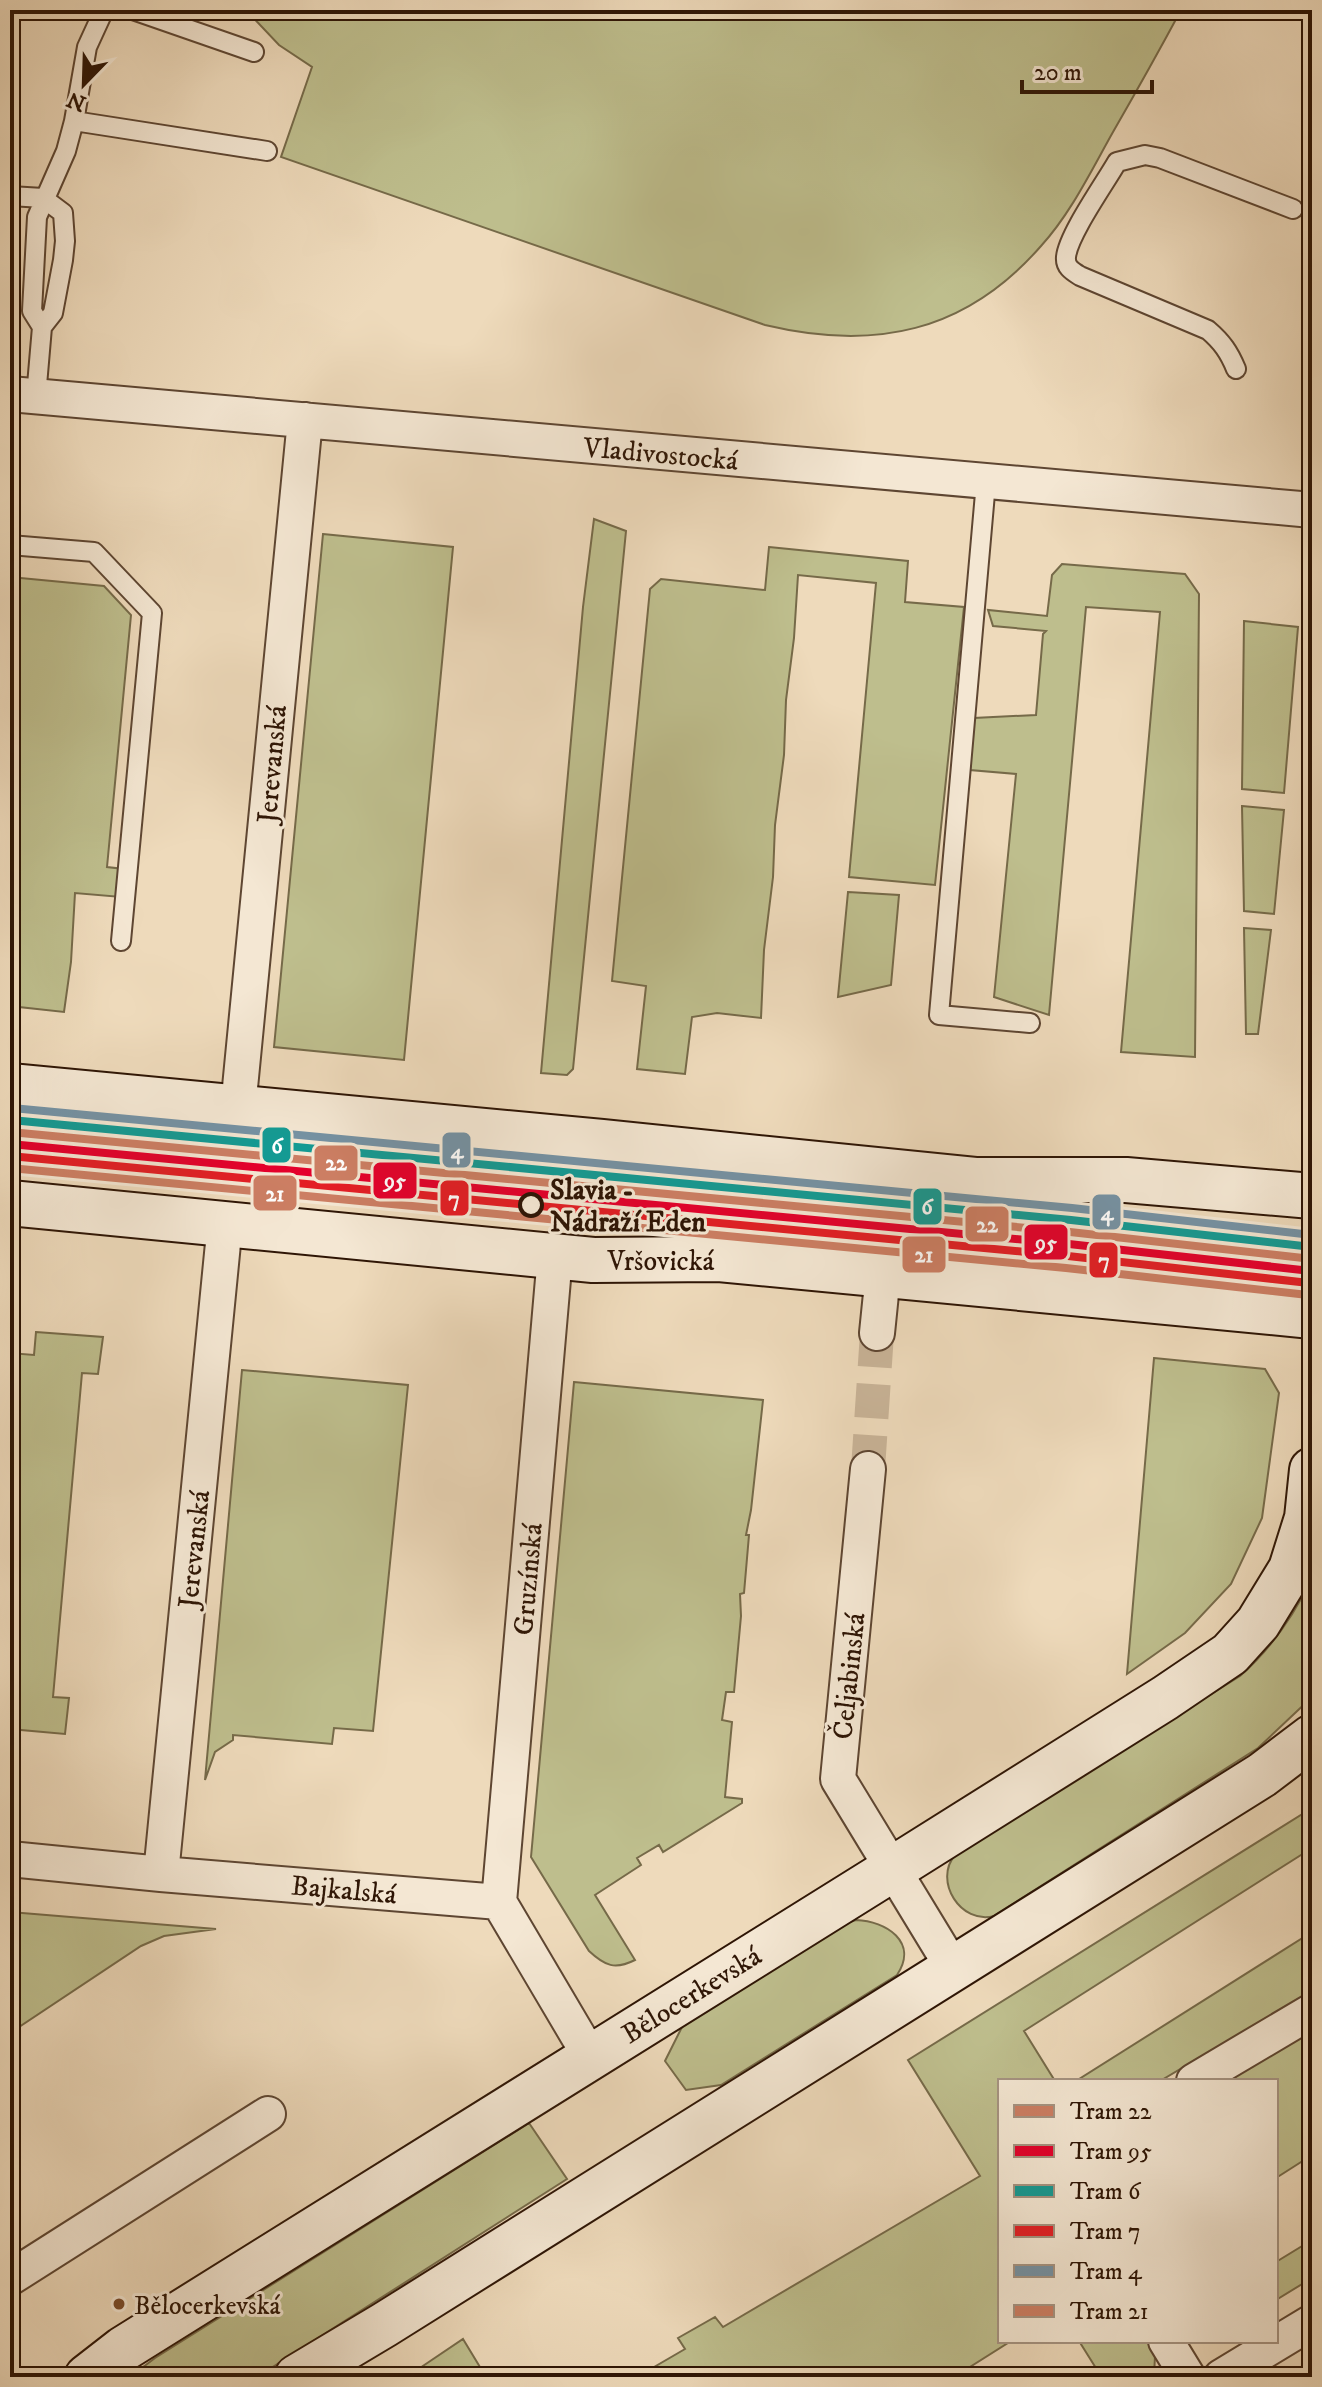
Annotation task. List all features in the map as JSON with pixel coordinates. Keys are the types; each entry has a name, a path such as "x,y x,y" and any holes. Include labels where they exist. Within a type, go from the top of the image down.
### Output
{"main road":[{"path":"10,1086 975,1180 1126,1180 1312,1196"},
{"name":"Vršovická","path":"10,1203 593,1260 719,1259 1312,1316"},
{"name":"Bělocerkevská","path":"87,2377 123,2349 1165,1698 1230,1654 1258,1623 1291,1569 1307,1518 1312,1470"},
{"path":"297,2377 1262,1775 1312,1737"}],"street":[{"name":"Vladivostocká","path":"23,396 1312,510"},
{"name":"Jerevanská","path":"238,1108 305,420"},
{"name":"Jerevanská","path":"161,1874 225,1223"},
{"name":"Gruzínská","path":"499,1902 555,1256"},
{"path":"877,1333 883,1274"},
{"name":"Čeljabinská","path":"868,1469 838,1779 891,1870"},
{"name":"Bajkalská","path":"10,1859 499,1902"},
{"path":"891,1870 953,1968"},
{"path":"499,1902 590,2056"},
{"path":"1197,2079 1312,2011"},
{"path":"10,2278 268,2114"},
{"path":"1278,2343 1312,2322"},
{"path":"1167,2343 1188,2377"},
{"path":"1221,2377 1277,2343"}],"lane":[{"path":"42,327 32,311 37,217 66,151 87,47 104,10"},
{"path":"133,10 254,52"},
{"path":"74,121 267,151"},
{"path":"1236,369 1229,352 1208,330 1080,276 1069,268 1066,259 1070,242 1117,162 1145,155 1293,209"},
{"path":"10,196 43,198 63,213 65,241 53,313 42,327 23,396"},
{"path":"986,482 939,1015 1030,1023"},
{"path":"10,545 94,552 152,613 121,941"}],"green space":[{"path":"246,10 1181,10 1071,206 1041,246 1012,275 981,299 949,316 915,328 843,336 765,325 281,157 312,67 279,45"},
{"path":"594,519 626,531 573,1069 567,1075 541,1073 583,607"},
{"path":"323,534 453,547 404,1060 274,1047"},
{"path":"769,547 908,561 905,602 964,607 935,885 849,877 876,583 798,575 764,950 761,1018 717,1013 692,1017 685,1074 637,1069 646,986 612,981 650,589 661,579 765,590"},
{"path":"1062,564 1185,574 1199,594 1195,1057 1121,1052 1160,612 1086,607 1049,1015 994,997 1016,774 970,770 974,718 1036,715 1043,634 1046,631 993,626 988,610 1047,616 1052,575"},
{"path":"10,577 104,586 131,615 107,867 124,869 121,897 75,893 64,1012 10,1006"},
{"path":"1244,621 1298,627 1284,793 1242,789"},
{"path":"1242,806 1284,810 1274,914 1244,911"},
{"path":"848,892 899,895 891,985 838,997"},
{"path":"1244,928 1271,930 1258,1034 1246,1034"},
{"path":"10,1102 586,1156 585,1174 10,1120"},
{"path":"36,1332 103,1337 98,1374 82,1373 53,1697 69,1698 65,1734 10,1729 10,1353 34,1355"},
{"path":"1154,1358 1265,1369 1279,1393 1262,1518 1231,1584 1185,1633 1127,1674"},
{"path":"242,1370 408,1385 373,1731 334,1728 332,1744 233,1735 233,1740 215,1752 205,1780"},
{"path":"574,1382 763,1400 746,1535 749,1535 744,1593 740,1594 734,1692 726,1692 722,1720 732,1722 725,1797 742,1799 742,1803 663,1852 659,1845 637,1858 641,1865 595,1895 635,1960 616,1966 605,1963 589,1951 531,1857"},
{"path":"1312,1578 1312,1697 1258,1748 994,1916 982,1917 961,1908 949,1888 947,1877 955,1855 1240,1676 1281,1631"},
{"path":"1312,1808 1312,1848 1024,2031 1054,2079 998,2079 998,2343 1008,2343 954,2377 637,2377 685,2349 678,2338 715,2317 723,2327 980,2176 908,2060"},
{"path":"10,1912 216,1929 164,1936 141,1946 10,2033"},
{"path":"856,1920 888,1929 902,1943 903,1963 897,1975 721,2085 686,2090 665,2061 683,2025"},
{"path":"1312,1932 1312,1991 1163,2079 1079,2079"},
{"path":"1312,2026 1312,2155 1278,2177 1278,2079 1225,2079"},
{"path":"529,2123 567,2179 257,2377 130,2377 155,2358"},
{"path":"1312,2240 1312,2278 1278,2299 1278,2261"},
{"path":"463,2339 486,2377 405,2377 411,2374"},
{"path":"1080,2343 1149,2343 1155,2356 1154,2376 1093,2377 1099,2373"}],"tunnel":[{"path":"868,1469 877,1333"}],"tram line":[{"name":"4","path":"12,1108 1072,1208 1312,1235"},
{"name":"6","path":"11,1120 1071,1220 1312,1247"},
{"name":"22","path":"10,1132 1070,1232 1312,1259"},
{"name":"95","path":"10,1144 1069,1244 1311,1271"},
{"name":"7","path":"10,1156 1068,1256 1309,1283"},
{"name":"21","path":"10,1168 1066,1268 1308,1295"}],"place":[{"name":"Slavia - Nádraží Eden","path":"531,1205"},
{"name":"Bělocerkevská","path":"119,2304"}]}
